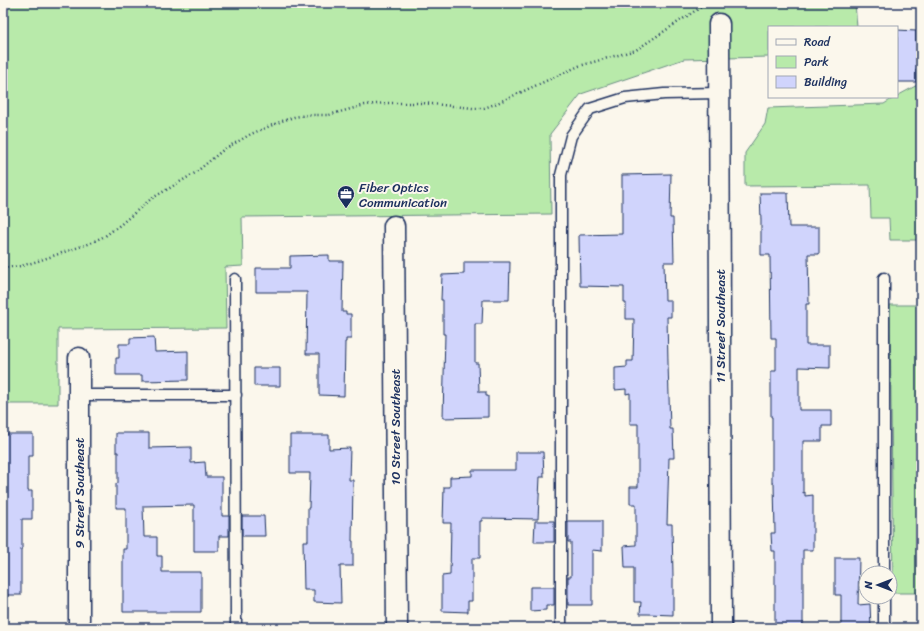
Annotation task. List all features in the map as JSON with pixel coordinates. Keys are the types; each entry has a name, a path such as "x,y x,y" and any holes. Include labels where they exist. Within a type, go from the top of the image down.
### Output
{"street":[{"name":"11 Street Southeast","path":"719,24 721,628"},
{"name":"10 Street Southeast","path":"394,226 397,628"},
{"name":"9 Street Southeast","path":"79,358 79,628"}],"lane":[{"path":"561,628 561,175 571,136 590,109 625,98 664,94 720,93"},
{"path":"235,278 236,628"},
{"path":"884,278 884,565"},
{"path":"79,395 236,396"},
{"path":"884,605 884,628"}],"path":[{"path":"3,268 21,266 38,261 88,244 105,236 151,199 195,172 223,150 251,134 282,121 307,115 329,115 364,105 387,103 422,103 484,108 579,66 636,50 707,3"}],"green space":[{"path":"3,3 855,3 857,26 768,26 768,57 684,59 581,94 550,134 551,214 242,217 243,266 225,267 226,328 58,329 58,404 3,404"},
{"path":"921,83 921,240 890,240 889,218 871,218 870,185 745,186 745,153 765,124 768,108 884,104 893,98 898,98 898,95"},
{"path":"890,305 921,305 921,593 898,593 898,565 893,565"}],"building":[{"path":"898,30 916,31 916,42 921,42 921,70 916,70 916,82 898,82"},
{"path":"671,174 670,218 673,218 674,262 664,262 665,300 671,300 671,317 667,317 670,429 673,429 674,458 669,458 667,524 672,524 673,615 640,614 641,602 634,602 634,568 625,568 624,546 636,545 636,504 630,504 630,487 638,487 638,424 630,424 630,393 626,394 626,389 615,390 615,368 627,367 627,361 633,361 634,319 626,319 624,287 580,286 579,235 622,234 622,175"},
{"path":"760,193 788,193 789,227 819,227 819,254 808,254 809,304 806,304 806,345 830,345 830,368 799,367 799,410 831,410 831,426 822,426 822,441 803,441 803,493 805,492 805,496 813,495 813,550 803,550 803,628 775,628 775,551 772,551 771,533 775,533 774,483 772,483 771,371 776,371 776,338 771,338 770,255 761,255"},
{"path":"329,255 329,261 343,261 342,312 351,314 351,339 346,339 345,342 344,396 319,395 319,354 306,354 307,292 256,292 256,268 290,268 290,256"},
{"path":"464,262 510,262 509,300 483,300 482,324 475,324 475,363 478,363 479,392 486,392 486,396 488,396 488,417 443,418 445,334 443,334 443,300 441,300 442,275 464,274"},
{"path":"154,337 155,352 188,351 188,380 142,381 142,375 116,375 116,358 119,358 119,344 130,344 130,338"},
{"path":"254,368 280,368 280,386 254,386"},
{"path":"116,433 149,433 149,448 191,447 191,463 205,462 206,477 222,477 222,516 229,516 229,536 219,536 219,551 194,551 194,505 143,506 144,537 157,537 157,556 162,556 162,572 201,572 201,612 123,612 123,549 126,549 126,508 116,508 118,452 116,452"},
{"path":"3,434 33,434 33,456 28,456 28,491 32,491 32,519 22,519 21,595 3,595"},
{"path":"290,435 329,435 329,449 350,448 349,480 353,480 353,566 340,566 341,603 314,602 314,590 304,590 303,541 308,541 310,473 290,473"},
{"path":"516,452 543,452 544,477 540,477 538,519 482,518 482,521 480,521 480,558 472,558 472,601 468,601 468,612 442,611 442,576 450,575 451,523 443,523 444,487 450,487 450,477 472,476 472,470 516,470"},
{"path":"242,516 264,516 265,536 242,536"},
{"path":"535,521 554,521 554,542 534,542"},
{"path":"568,521 602,521 602,551 592,550 592,605 568,605 568,577 571,577 571,542 568,542"},
{"path":"835,558 859,558 858,605 870,605 871,628 841,628 841,595 835,595"},
{"path":"530,587 554,587 554,605 546,605 546,610 530,611"}],"place":[{"name":"Fiber Optics Communication","path":"346,209"}]}
